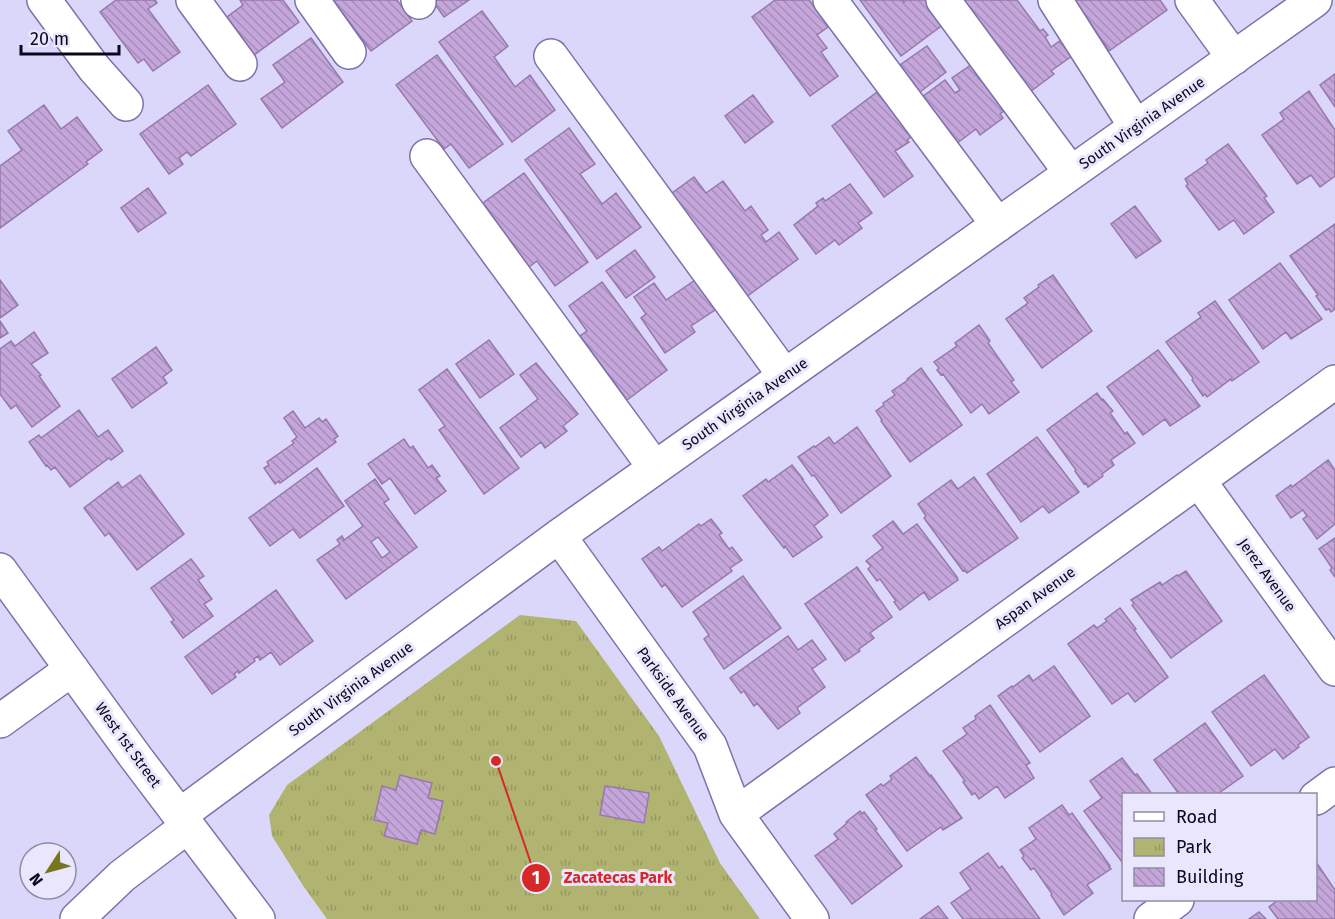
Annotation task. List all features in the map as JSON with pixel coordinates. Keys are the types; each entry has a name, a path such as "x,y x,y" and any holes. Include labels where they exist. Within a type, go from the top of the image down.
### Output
{"street":[{"path":"44,0 94,68 126,104"},
{"path":"193,0 240,64"},
{"path":"312,0 349,52"},
{"path":"830,0 998,225"},
{"path":"943,0 1071,173"},
{"path":"1055,0 1137,127"},
{"path":"1192,0 1234,58"},
{"name":"South Virginia Avenue","path":"77,919 184,821 560,536 1315,0"},
{"path":"552,56 785,376"},
{"path":"426,156 655,468"},
{"name":"Aspan Avenue","path":"736,814 1335,382"},
{"name":"Jerez Avenue","path":"1199,480 1335,669"},
{"name":"Parkside Avenue","path":"560,536 710,746 736,814 812,919"},
{"name":"West 1st Street","path":"0,570 258,919"},
{"path":"0,721 72,669"},
{"path":"1317,797 1335,784"},
{"path":"1151,919 1177,901"}],"green space":[{"path":"520,615 576,621 659,736 720,863 760,919 327,919 272,836 269,815 287,785"}],"building":[{"path":"116,0 155,0 157,3 148,9 180,52 153,71 144,59 138,63 100,12"},
{"path":"240,0 283,0 299,22 254,55 227,17 243,5"},
{"path":"333,0 397,0 412,21 371,51"},
{"path":"432,0 469,0 444,17"},
{"path":"775,0 809,0 820,12 828,27 817,35 827,48 821,52 838,76 810,96 752,17"},
{"path":"860,0 903,0 904,2 906,0 936,0 948,21 901,56"},
{"path":"964,0 1017,0 1040,31 1043,29 1048,35 1045,37 1051,47 1064,38 1076,53 1051,71 1054,74 1030,92"},
{"path":"1075,0 1160,0 1167,10 1109,51"},
{"path":"482,11 508,46 494,57 515,87 530,75 555,110 512,142 439,42"},
{"path":"311,38 343,82 282,128 261,99 285,82 273,65"},
{"path":"927,46 946,72 920,92 900,65"},
{"path":"437,55 503,144 469,168 451,144 444,149 396,85"},
{"path":"981,58 1014,104 1000,114 1003,118 980,135 976,129 956,144 922,97 945,80 955,93 960,90 952,78"},
{"path":"1335,74 1335,107 1320,85"},
{"path":"208,85 236,124 191,156 187,152 179,158 183,164 169,174 140,134"},
{"path":"885,86 918,131 907,140 909,142 895,151 913,176 884,197 832,126"},
{"path":"1309,91 1335,130 1335,176 1320,187 1311,175 1297,184 1262,135 1284,119 1280,113"},
{"path":"753,95 773,122 745,143 725,116"},
{"path":"44,105 61,129 77,117 102,150 86,162 88,164 0,228 0,166 22,150 8,131"},
{"path":"569,128 595,164 580,174 602,204 616,193 641,227 597,259 525,160"},
{"path":"1228,144 1267,196 1264,198 1274,212 1244,234 1234,220 1219,230 1186,186 1188,184 1185,179 1208,163 1206,160"},
{"path":"524,173 588,262 555,286 537,261 529,267 483,203"},
{"path":"694,177 706,193 723,181 745,211 751,206 768,230 761,235 766,242 779,232 798,259 742,300 668,196"},
{"path":"850,184 872,213 858,223 862,228 839,245 835,240 816,254 794,225 818,206 816,203 823,198 825,201"},
{"path":"148,188 166,213 138,232 121,208"},
{"path":"1135,206 1161,241 1136,258 1111,224"},
{"path":"1335,224 1335,309 1331,312 1329,309 1326,310 1290,256"},
{"path":"635,250 655,277 626,298 606,271"},
{"path":"1280,263 1322,319 1291,339 1286,332 1263,349 1229,300"},
{"path":"1053,275 1092,331 1042,368 1006,319 1028,303 1024,298"},
{"path":"698,278 718,308 691,326 695,332 665,353 641,318 646,314 634,297 654,283 666,300"},
{"path":"0,280 18,305 0,318"},
{"path":"602,282 667,370 627,400 580,336 587,331 569,306"},
{"path":"1215,301 1259,362 1207,397 1205,394 1203,396 1192,380 1193,378 1166,342 1201,317 1198,313"},
{"path":"0,321 8,333 0,338"},
{"path":"979,325 990,341 988,343 1014,380 1011,382 1019,392 989,414 982,404 971,413 943,374 941,375 937,370 939,368 934,362 957,346 955,343"},
{"path":"34,332 48,353 31,364 41,375 39,376 60,406 32,427 16,405 11,409 0,394 0,349 11,341 15,346"},
{"path":"489,340 514,374 480,398 456,364"},
{"path":"156,347 172,370 163,377 167,383 132,408 112,379"},
{"path":"1158,350 1200,406 1170,426 1165,419 1143,435 1107,387"},
{"path":"536,363 578,414 563,426 567,431 545,448 541,442 521,457 500,428 538,399 520,375"},
{"path":"921,368 962,425 910,462 876,411 895,395 892,391"},
{"path":"447,369 519,468 484,494 439,430 445,426 419,390"},
{"path":"1097,393 1113,411 1110,413 1125,434 1127,432 1135,443 1111,460 1114,465 1088,487 1047,430"},
{"path":"79,410 98,437 108,430 123,451 111,460 109,458 70,487 55,467 51,470 46,466 29,442 39,435 41,438"},
{"path":"293,411 305,428 319,418 322,422 326,419 338,436 334,439 336,442 280,483 279,481 275,484 264,468 269,465 267,462 294,443 292,441 297,437 284,418"},
{"path":"857,427 891,476 841,513 798,457 829,437 834,444"},
{"path":"1037,437 1079,492 1049,513 1043,506 1021,522 987,474"},
{"path":"404,439 410,448 413,446 428,468 432,465 440,476 436,478 446,491 415,514 390,478 382,484 368,464"},
{"path":"1328,460 1335,470 1335,524 1317,539 1303,519 1307,516 1303,510 1291,518 1276,496"},
{"path":"792,465 828,515 814,526 822,537 793,557 743,496 766,479 768,482"},
{"path":"317,468 344,506 300,538 293,529 270,546 249,518"},
{"path":"140,475 184,534 137,570 109,533 105,536 84,508 118,482 122,488"},
{"path":"974,477 1018,538 967,573 963,571 924,518 926,516 918,504 951,480 958,489"},
{"path":"375,479 389,499 384,503 417,547 346,599 317,560 340,544 337,540 342,536 344,540 363,526 345,501","holes":["378,537 390,552 382,558 371,542"]},
{"path":"711,519 722,533 719,535 729,549 732,547 742,560 730,568 732,571 682,607 665,584 662,587 642,559 659,547 662,551 699,524 701,526"},
{"path":"893,521 903,534 917,524 958,580 929,600 924,592 900,610 880,579 877,581 868,569 871,566 866,561 883,548 873,536"},
{"path":"1335,538 1335,577 1330,570 1332,568 1319,549"},
{"path":"191,559 204,576 198,580 212,599 204,604 213,616 183,638 171,622 174,620 151,588"},
{"path":"857,567 892,617 870,633 874,638 845,661 805,604"},
{"path":"1186,571 1222,621 1171,658 1132,605 1134,603 1131,600 1160,582 1162,585"},
{"path":"743,576 781,628 724,669 704,639 709,635 693,612"},
{"path":"276,590 313,641 280,665 271,652 260,660 258,656 239,673 238,671 234,674 236,677 212,694 185,657"},
{"path":"1120,608 1168,677 1135,702 1128,693 1112,704 1068,644 1094,625 1097,628"},
{"path":"788,636 798,650 812,640 826,659 812,669 825,687 797,708 800,713 778,729 757,703 754,706 744,691 741,693 730,678"},
{"path":"1054,666 1090,716 1040,752 998,696 1029,675 1033,681"},
{"path":"1264,675 1309,737 1283,759 1275,749 1251,766 1212,712"},
{"path":"990,705 1030,763 1026,765 1034,778 1005,798 997,786 979,799 975,793 972,795 963,782 965,781 943,751 967,734 963,728"},
{"path":"1205,723 1243,776 1219,793 1178,793 1154,760"},
{"path":"916,757 962,818 943,830 941,827 907,851 866,795 881,784 883,786 892,779 890,776"},
{"path":"1122,758 1151,793 1122,793 1122,862 1084,811 1102,798 1090,781"},
{"path":"400,775 432,783 428,798 443,801 435,834 421,830 417,844 384,836 388,823 374,820 382,786 396,790"},
{"path":"605,786 649,793 644,823 600,815"},
{"path":"1062,805 1069,815 1072,813 1111,869 1087,885 1093,893 1064,915 1034,868 1031,870 1022,858 1024,856 1020,850 1036,839 1029,828"},
{"path":"860,811 862,814 864,812 877,829 875,830 902,866 852,904 815,856 838,839 834,834"},
{"path":"988,853 999,868 1002,866 1040,919 963,919 951,903 971,889 960,873"},
{"path":"1317,863 1335,890 1335,919 1278,919 1269,907 1277,901 1317,901"},
{"path":"938,906 948,919 920,919"},
{"path":"1259,912 1266,919 1249,919"}],"place":[{"name":"Zacatecas Park","path":"496,761"}]}
